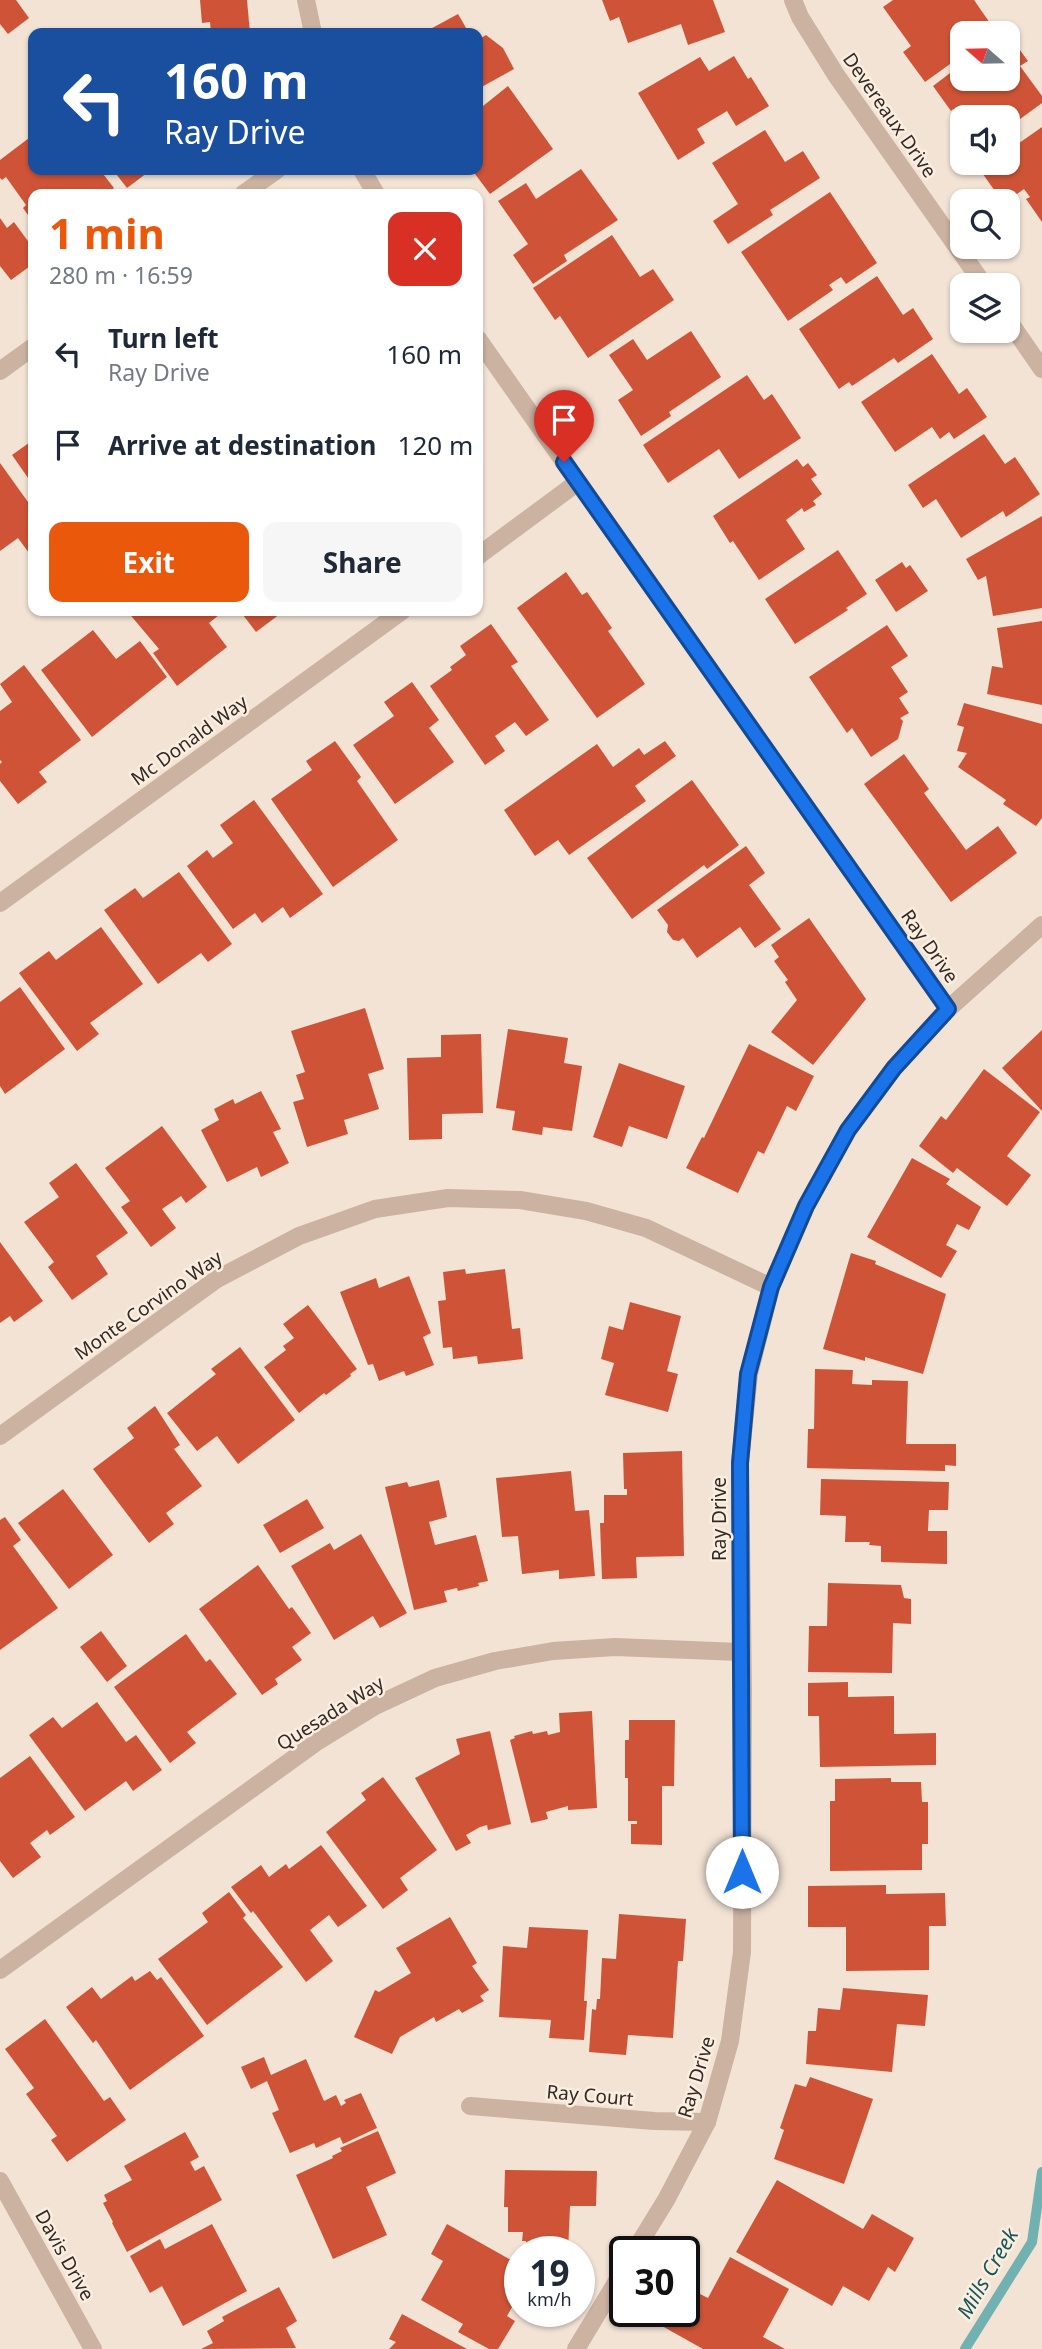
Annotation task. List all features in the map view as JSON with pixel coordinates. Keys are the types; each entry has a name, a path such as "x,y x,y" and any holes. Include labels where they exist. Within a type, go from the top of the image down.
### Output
{"street":[{"path":"306,0 312,28"},
{"name":"Devereaux Drive","path":"793,0 800,17 836,75 976,273"},
{"path":"250,189 270,175"},
{"path":"1020,337 1042,369"},
{"name":"Ray Drive","path":"483,346 948,1009 894,1068 848,1130 806,1206 771,1287 748,1374 740,1463 742,1952 730,2041 707,2122 644,2236"},
{"path":"0,371 28,351"},
{"path":"483,552 578,482"},
{"name":"Mc Donald Way","path":"0,902 395,616"},
{"path":"948,1009 1042,925"},
{"name":"Monte Corvino Way","path":"0,1436 217,1279 299,1236 375,1209 448,1198 520,1200 586,1211 646,1228 771,1287"},
{"name":"Quesada Way","path":"0,1970 318,1741 375,1706 435,1678 495,1661 552,1651 615,1647 740,1652"},
{"name":"Ray Court","path":"470,2106 654,2121 707,2122"},
{"name":"Davis Drive","path":"0,2182 93,2349"},
{"path":"576,2349 609,2294"}],"building":[{"path":"0,0 16,0 29,18 8,34 0,24"},
{"path":"200,0 247,0 250,28 211,28 210,22 202,23"},
{"path":"602,0 713,0 725,32 688,45 681,24 628,43 619,17 610,21"},
{"path":"893,0 974,0 989,21 950,21 950,64 925,82 903,52 911,46 883,7"},
{"path":"458,14 466,28 432,28"},
{"path":"486,35 503,48 514,69 483,86 483,37"},
{"path":"1020,50 1028,61 1020,66"},
{"path":"734,56 769,106 736,126 727,111 697,129 705,143 678,160 638,93 700,57 709,71"},
{"path":"1020,66 1042,96 1042,103 1020,119 1020,105 950,105 950,110 933,86 950,73 950,91 1020,91"},
{"path":"508,86 553,149 490,194 476,175 483,175 483,106"},
{"path":"1042,127 1042,222 1026,199 1030,197 1024,189 1020,192 1020,189 993,189 984,175 1020,175 1020,143"},
{"path":"765,130 785,162 803,151 820,178 770,210 773,215 728,244 713,221 738,204 712,163"},
{"path":"28,139 28,175 104,175 114,188 28,189 28,215 23,208 26,205 6,177 2,180 0,178 0,160"},
{"path":"581,169 618,220 564,255 567,261 533,284 513,255 528,244 498,201 526,183 536,199"},
{"path":"117,175 144,175 127,188"},
{"path":"830,192 877,263 846,284 841,277 829,285 833,290 788,321 741,252"},
{"path":"0,218 7,228 14,222 28,241 28,268 11,280 0,266"},
{"path":"612,235 640,277 653,269 674,300 588,358 560,316 555,320 533,288"},
{"path":"877,276 903,315 913,308 933,339 898,363 894,358 852,386 849,382 839,389 799,329"},
{"path":"691,331 721,377 669,412 671,416 641,436 618,400 633,390 609,355 633,339 647,360"},
{"path":"932,354 959,394 967,388 987,417 954,439 949,432 940,439 932,427 895,452 861,402"},
{"path":"747,375 764,400 772,394 801,438 739,479 719,449 668,483 643,445"},
{"path":"984,434 1005,464 1015,457 1040,494 1006,517 1003,511 961,538 936,499 923,508 908,485"},
{"path":"28,444 28,478 12,455"},
{"path":"797,459 803,467 808,463 817,475 811,479 822,494 813,501 816,505 804,512 802,508 786,520 805,549 759,580 713,516"},
{"path":"0,463 28,502 28,552 18,538 0,551"},
{"path":"1042,516 1042,608 993,616 986,576 978,580 966,559"},
{"path":"838,550 867,594 846,608 848,610 795,644 765,599"},
{"path":"902,562 906,568 910,565 928,591 896,612 875,580"},
{"path":"566,572 582,595 587,592 612,628 608,631 645,684 597,718 517,608"},
{"path":"131,616 218,616 209,623 227,647 177,686 153,653 159,649"},
{"path":"244,616 277,616 256,632"},
{"path":"1042,621 1042,705 987,694 992,666 1003,668 997,628"},
{"path":"491,624 518,662 511,666 549,720 526,736 515,722 495,736 505,751 485,765 430,686 452,670 450,667 466,655 460,646"},
{"path":"887,625 908,656 891,667 908,692 899,698 909,713 900,718 903,721 898,739 871,757 852,728 847,733 809,677"},
{"path":"93,630 116,659 140,641 167,677 92,737 41,670"},
{"path":"24,665 81,740 39,772 47,782 18,804 0,781 0,711 12,702 0,684"},
{"path":"412,682 439,720 429,728 454,762 395,804 353,745 394,716 384,702"},
{"path":"964,703 1042,724 1042,818 1036,826 1003,804 1006,800 958,767 967,753 957,751 964,727 957,725"},
{"path":"335,741 361,777 357,781 398,840 333,887 271,799 312,770 306,761"},
{"path":"665,741 676,756 635,786 646,801 569,855 558,840 535,856 504,810 597,744 613,767 639,748 644,755"},
{"path":"904,754 929,789 924,793 966,850 998,826 1017,853 951,902 864,784"},
{"path":"692,780 739,845 707,869 704,865 632,919 587,858"},
{"path":"254,800 323,894 290,918 283,907 262,923 255,913 233,929 187,866 207,850 213,858 233,843 220,825"},
{"path":"746,846 765,873 749,885 781,929 755,948 740,927 697,958 683,938 679,941 673,940 667,932 668,925 657,910"},
{"path":"179,872 232,944 208,962 201,953 158,984 104,910 135,888 143,898"},
{"path":"809,918 866,999 813,1065 771,1032 797,1000 785,982 788,980 774,961 779,957 771,945"},
{"path":"101,927 143,984 90,1023 99,1034 77,1051 19,973 49,951 56,960"},
{"path":"20,987 65,1049 5,1094 0,1086 0,1002"},
{"path":"365,1008 384,1069 368,1074 379,1109 344,1120 348,1134 307,1147 293,1102 304,1099 296,1075 305,1072 291,1031"},
{"path":"508,1029 568,1038 564,1063 582,1066 572,1131 543,1127 542,1135 512,1130 515,1111 496,1108"},
{"path":"1042,1030 1042,1111 1002,1068"},
{"path":"481,1034 483,1113 442,1114 442,1139 409,1140 407,1058 441,1057 441,1035"},
{"path":"749,1044 814,1076 796,1111 787,1106 764,1154 758,1151 738,1193 686,1168 702,1137 704,1138"},
{"path":"619,1063 685,1086 667,1139 629,1126 622,1147 593,1137"},
{"path":"984,1069 1040,1112 1007,1156 1031,1175 1007,1206 957,1168 953,1173 919,1146 941,1116 946,1120"},
{"path":"261,1091 281,1129 273,1132 289,1163 261,1177 257,1167 227,1182 201,1130 219,1120 214,1109 233,1099 235,1104"},
{"path":"162,1126 207,1187 186,1203 181,1196 162,1209 176,1228 151,1247 121,1207 130,1201 105,1168"},
{"path":"912,1158 950,1179 946,1184 981,1207 969,1230 957,1224 946,1245 957,1251 941,1278 867,1237"},
{"path":"76,1163 128,1233 96,1256 108,1274 72,1300 48,1267 54,1262 24,1222 59,1197 49,1183"},
{"path":"0,1242 43,1301 14,1322 10,1316 0,1323"},
{"path":"851,1253 876,1261 875,1264 946,1294 923,1374 865,1357 865,1361 823,1349"},
{"path":"465,1269 466,1274 505,1269 512,1329 520,1328 523,1359 478,1364 477,1356 453,1359 452,1347 443,1348 438,1301 446,1300 443,1272"},
{"path":"409,1276 431,1333 423,1337 434,1365 406,1376 404,1371 379,1381 373,1364 368,1365 340,1292 376,1278 379,1288"},
{"path":"630,1302 681,1316 667,1371 678,1374 668,1412 605,1395 614,1363 601,1359 609,1326 623,1330"},
{"path":"308,1305 357,1369 299,1413 264,1367 286,1350 283,1346 294,1338 283,1324"},
{"path":"240,1347 295,1420 238,1464 217,1436 197,1451 167,1413 216,1374 211,1369"},
{"path":"815,1369 853,1370 852,1384 872,1385 872,1380 908,1381 906,1444 956,1444 956,1466 945,1465 945,1471 807,1468 808,1429 814,1429"},
{"path":"155,1406 180,1445 174,1449 202,1486 166,1513 174,1524 149,1543 93,1469 134,1438 127,1428"},
{"path":"682,1451 684,1556 636,1557 637,1578 602,1579 600,1523 604,1523 604,1495 627,1495 627,1489 624,1489 623,1453"},
{"path":"571,1471 575,1511 589,1510 595,1576 559,1579 559,1570 522,1574 518,1536 502,1537 496,1478"},
{"path":"821,1479 949,1482 948,1510 929,1510 928,1531 947,1531 947,1564 881,1562 881,1546 869,1545 870,1542 845,1542 846,1516 820,1515"},
{"path":"439,1480 447,1517 429,1522 435,1545 476,1535 488,1581 458,1591 457,1588 444,1591 447,1602 414,1610 385,1487 407,1482 409,1487"},
{"path":"63,1489 113,1555 69,1589 18,1523"},
{"path":"307,1499 324,1528 280,1553 263,1525"},
{"path":"5,1517 21,1540 13,1546 58,1608 0,1650 0,1520"},
{"path":"361,1534 407,1613 380,1628 373,1616 334,1640 291,1566 330,1543 334,1550"},
{"path":"258,1565 289,1609 292,1607 311,1633 292,1647 302,1660 275,1679 278,1684 262,1695 199,1609"},
{"path":"828,1583 901,1585 904,1598 911,1599 911,1624 893,1623 892,1673 808,1672 809,1626 827,1626"},
{"path":"101,1631 127,1666 107,1682 80,1647"},
{"path":"186,1634 206,1662 210,1659 237,1694 187,1732 196,1743 170,1763 114,1687"},
{"path":"848,1682 848,1697 894,1696 894,1734 936,1733 936,1765 820,1767 819,1716 808,1716 808,1683"},
{"path":"97,1702 126,1742 136,1735 162,1770 133,1791 126,1781 85,1811 29,1735 53,1717 62,1728"},
{"path":"592,1711 597,1808 568,1810 568,1806 546,1812 548,1819 531,1823 510,1740 515,1738 514,1736 532,1731 533,1734 547,1731 548,1735 560,1732 559,1713"},
{"path":"629,1720 675,1720 674,1786 662,1786 662,1845 631,1844 631,1824 637,1824 637,1821 628,1821 625,1740 629,1740"},
{"path":"490,1731 511,1824 488,1830 487,1825 480,1827 466,1835 471,1843 456,1851 415,1778 460,1754 456,1739"},
{"path":"30,1756 75,1817 50,1835 47,1830 30,1843 41,1857 13,1878 0,1861 0,1778"},
{"path":"383,1777 437,1850 400,1878 408,1890 383,1909 326,1832 366,1800 361,1793"},
{"path":"891,1778 891,1782 921,1782 922,1802 928,1802 928,1844 922,1844 922,1870 830,1871 830,1801 835,1801 835,1779"},
{"path":"321,1845 367,1906 338,1927 329,1915 310,1930 333,1961 306,1982 253,1911 251,1913 231,1887 261,1865 269,1877 286,1864 289,1869"},
{"path":"886,1885 886,1894 945,1893 946,1926 929,1926 929,1970 846,1971 846,1927 808,1927 808,1886"},
{"path":"229,1892 246,1915 243,1918 283,1967 207,2025 158,1959 208,1922 202,1913"},
{"path":"619,1914 686,1919 683,1961 678,1961 673,2038 628,2035 626,2055 589,2052 592,2009 596,2010 597,1999 600,1999 602,1958 616,1959"},
{"path":"450,1917 477,1963 472,1966 489,1990 480,1996 484,2001 462,2013 459,2009 436,2022 434,2017 400,2037 392,2054 354,2037 375,1990 379,1992 411,1973 396,1948"},
{"path":"529,1927 588,1930 584,2040 549,2038 551,2020 499,2017 503,1946 527,1948"},
{"path":"150,1971 157,1980 161,1977 204,2036 130,2090 96,2040 93,2043 66,2007 92,1987 101,1999 132,1976 135,1981"},
{"path":"843,1988 928,1995 925,2026 897,2024 892,2072 806,2064 808,2031 816,2031 818,2008 840,2010"},
{"path":"45,2019 104,2101 110,2097 126,2120 67,2162 51,2140 57,2136 26,2094 34,2088 5,2049"},
{"path":"264,2057 271,2075 306,2059 324,2101 336,2095 341,2106 346,2103 344,2100 361,2093 377,2128 343,2144 340,2137 316,2148 314,2143 290,2153 272,2113 279,2110 267,2081 251,2089 241,2067"},
{"path":"810,2077 873,2099 844,2184 774,2159 784,2130 780,2128 795,2084 806,2087"},
{"path":"378,2131 396,2173 366,2187 387,2235 333,2259 296,2175 333,2158 332,2156 342,2151 340,2148"},
{"path":"185,2132 199,2157 190,2162 195,2171 204,2166 222,2200 127,2252 103,2203 107,2201 104,2195 132,2180 124,2166"},
{"path":"505,2170 597,2171 596,2206 570,2206 569,2236 523,2236 523,2232 508,2232 508,2207 504,2207"},
{"path":"777,2180 863,2229 872,2214 914,2238 895,2272 888,2267 869,2301 843,2286 832,2306 736,2252"},
{"path":"212,2224 247,2291 183,2326 162,2286 150,2293 130,2256 160,2239 165,2249"},
{"path":"447,2224 504,2256 504,2327 511,2327 498,2349 489,2349 458,2332 463,2324 421,2300 443,2261 431,2254"},
{"path":"730,2257 789,2289 763,2337 785,2349 703,2349 664,2327 700,2327 700,2294 708,2298"},
{"path":"279,2287 297,2321 286,2328 296,2348 201,2349 213,2343 207,2331 224,2321 222,2317"},
{"path":"402,2314 467,2349 389,2349 396,2342 389,2339"}],"waterway":[{"name":"Mills Creek","path":"965,2349 1032,2242 1042,2172"}],"route":[{"path":"564,462 948,1009 894,1068 848,1130 806,1206 771,1287 748,1374 740,1463 742,1872"}]}
